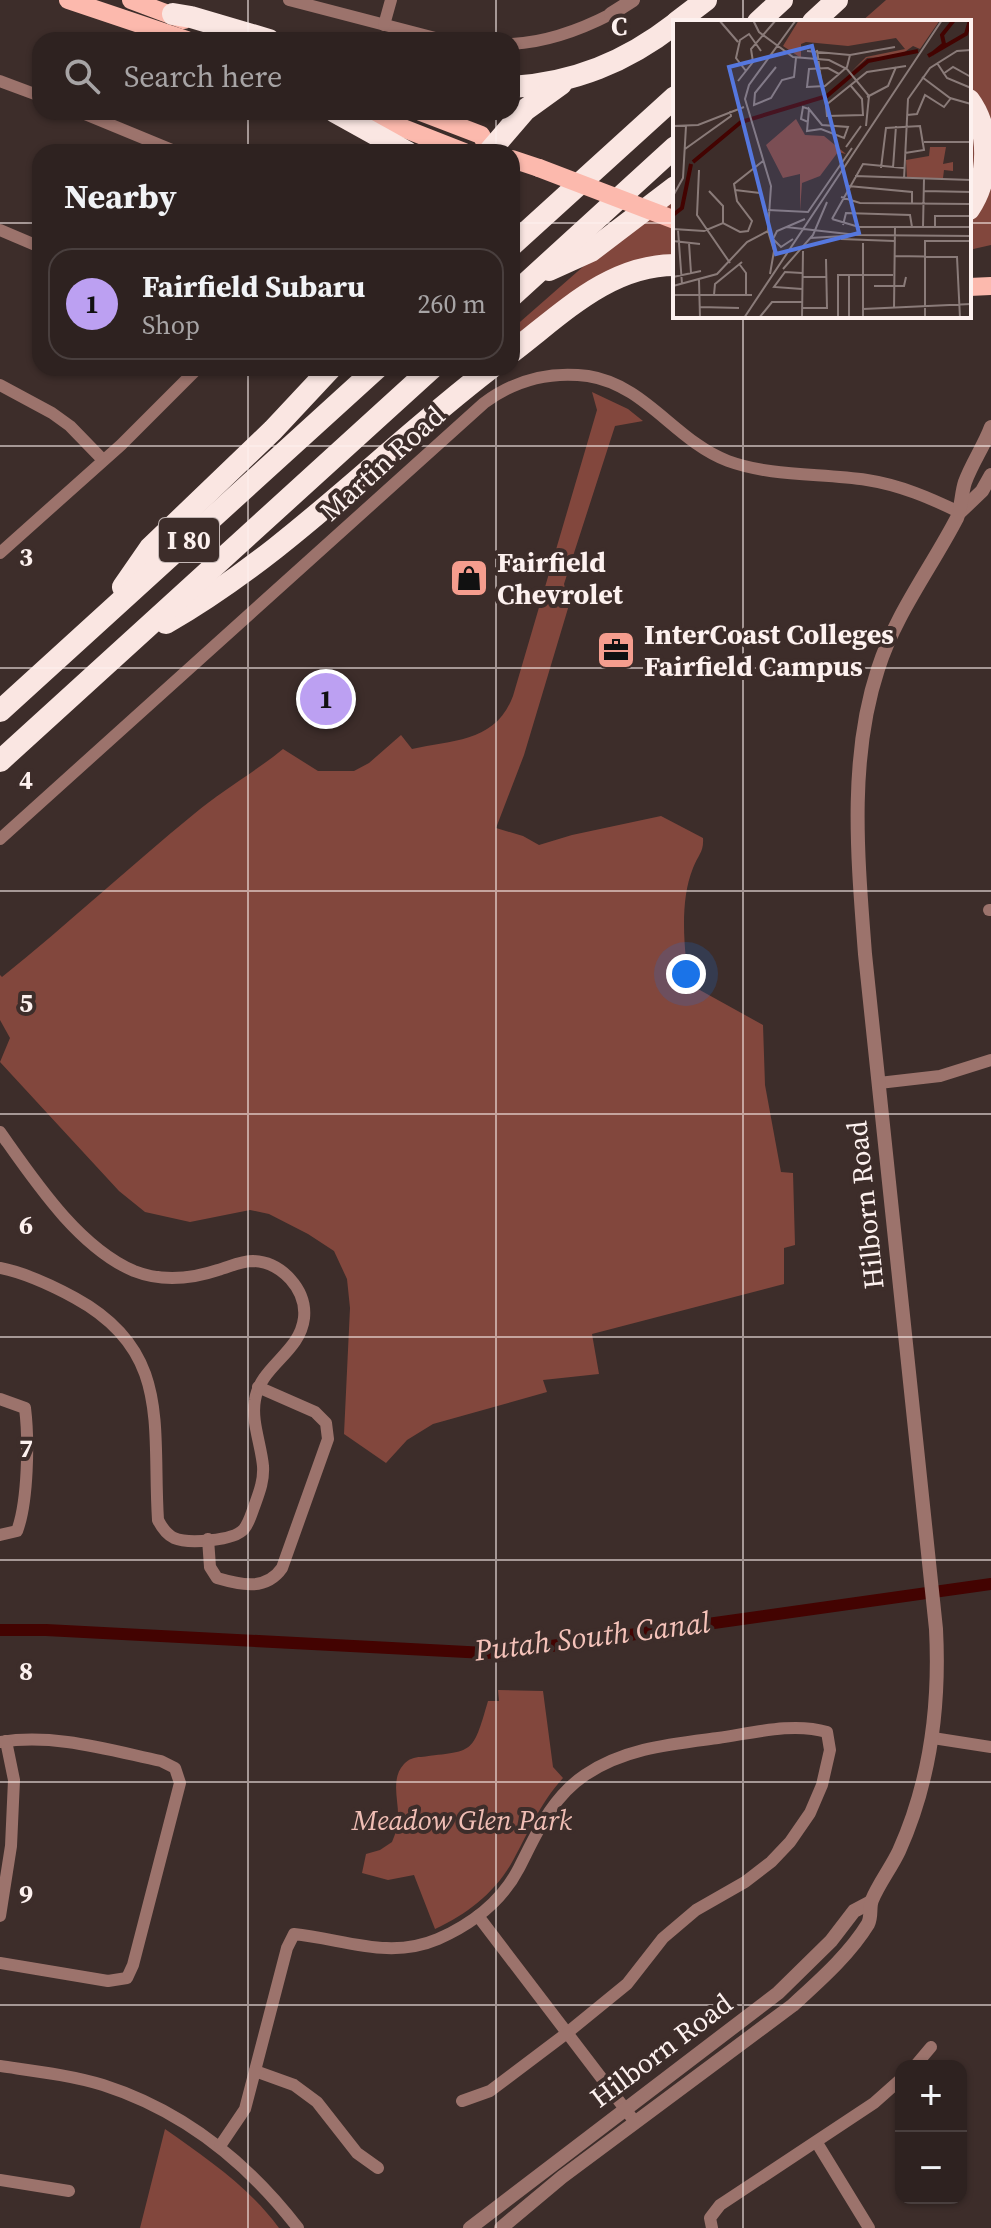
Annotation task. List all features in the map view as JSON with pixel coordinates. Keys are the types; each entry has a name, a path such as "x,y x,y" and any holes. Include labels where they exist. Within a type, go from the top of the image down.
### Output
{"highway":[{"path":"680,20 706,0"},
{"path":"760,20 782,0"},
{"path":"815,20 837,0"},
{"path":"173,14 242,32"},
{"path":"520,116 565,81 634,53 673,25"},
{"path":"520,86 565,81"},
{"path":"520,238 673,99"},
{"path":"971,105 983,132 985,156 982,182 971,205"},
{"path":"349,120 393,144"},
{"path":"497,144 517,120"},
{"path":"520,289 673,149"},
{"path":"533,277 591,251 673,189"},
{"path":"520,346 600,284 626,273 673,265"},
{"path":"99,622 150,548 273,430 324,376"},
{"name":"I 80","path":"0,711 368,376"},
{"name":"I 80","path":"0,761 423,376"},
{"path":"127,646 207,600 313,520 438,408 480,376"}],"main road":[{"path":"68,0 163,32"},
{"path":"131,0 213,32"},
{"path":"382,120 444,144"},
{"path":"442,120 481,135 486,144"},
{"path":"520,162 673,219"},
{"path":"971,287 991,286"}],"street":[{"path":"289,0 412,32"},
{"path":"384,25 391,0"},
{"path":"520,43 585,28 633,0"},
{"path":"0,81 32,93"},
{"path":"97,120 147,144"},
{"path":"0,230 32,244"},
{"name":"Martin Road","path":"0,839 463,421 496,395 524,381 569,374 613,383 651,406 685,437 728,461 762,469 890,484 959,512"},
{"path":"0,553 190,376"},
{"path":"0,385 70,426 103,460"},
{"name":"Hilborn Road","path":"501,2228 778,1993 808,1965 854,1911 871,1902 908,1830 920,1798 933,1738 938,1664 860,888 858,823 863,738 869,699 886,646 959,512 965,483 991,427"},
{"name":"Hilborn Road","path":"959,512 982,491 991,475"},
{"path":"879,1083 940,1076 991,1060"},
{"path":"0,1132 60,1211 112,1258 134,1271 163,1277 191,1277 255,1261 286,1274 298,1289 304,1317 294,1345 258,1387 254,1410 263,1466 261,1489 242,1532 233,1537 183,1540 163,1530 158,1520 154,1406 147,1374 128,1342 114,1325 87,1305 33,1278 0,1268"},
{"path":"208,1539 210,1567 217,1578 259,1584 275,1579 282,1568 328,1439 326,1423 315,1412 258,1387"},
{"path":"0,1399 25,1408 27,1426 22,1516 17,1531 0,1535"},
{"path":"220,2146 245,2109 287,1948 294,1934 382,1949 435,1940 478,1916 504,1891 544,1818 563,1793 609,1761 643,1749 808,1726 827,1732 830,1750 822,1785 810,1813 790,1842 771,1862 745,1882 696,1910 663,1938 627,1984 567,2033 490,2091 462,2101"},
{"path":"933,1738 991,1747"},
{"path":"0,1916 11,1846 14,1780 3,1742 34,1739 68,1742 161,1761 175,1768 180,1783 127,1978 108,1981 0,1963"},
{"path":"478,1916 630,2116"},
{"path":"920,2060 931,2047"},
{"path":"0,2066 102,2085 165,2111 220,2146 274,2196 298,2228"},
{"path":"255,2071 294,2085 317,2102 357,2153 378,2168"},
{"path":"712,2228 710,2218 720,2205 817,2143 895,2084"},
{"name":"Hilborn Road","path":"470,2228 630,2116"},
{"path":"817,2143 869,2228"},
{"path":"0,2180 69,2191"}],"green space":[{"path":"886,0 991,0 991,245 971,250 971,20 863,20"},
{"path":"673,188 673,255 655,256 597,276 520,332 520,322"},
{"path":"592,392 628,409 643,421 615,426 564,584 569,605 524,755 496,828 523,836 539,845 661,816 703,838 702,850 689,878 685,901 686,959 698,964 698,989 763,1025 765,1085 781,1172 793,1173 795,1245 784,1248 784,1284 592,1334 599,1374 543,1380 547,1392 433,1424 407,1440 386,1463 344,1434 350,1308 347,1279 334,1251 269,1214 250,1210 190,1222 145,1212 119,1191 0,1062 10,1038 0,1020 0,975 2,977 27,957 205,805 283,749 318,771 354,771 369,763 401,735 412,749 472,736 496,722 513,696 597,410"},
{"name":"Meadow Glen Park","path":"498,1690 543,1691 553,1767 563,1778 540,1809 511,1864 496,1885 468,1910 435,1929 414,1875 388,1880 362,1873 366,1854 392,1842 398,1821 397,1776 404,1764 414,1758 452,1753 468,1747 478,1732 488,1701 499,1701"},
{"path":"165,2129 240,2186 279,2228 140,2228"}],"waterway":[{"name":"Putah South Canal","path":"0,1630 486,1653 991,1584"}],"place":[{"name":"Fairfield Chevrolet","path":"469,578"},
{"name":"InterCoast Colleges Fairfield Campus","path":"616,650"},
{"name":"Fairfield Subaru","path":"326,699"}]}
